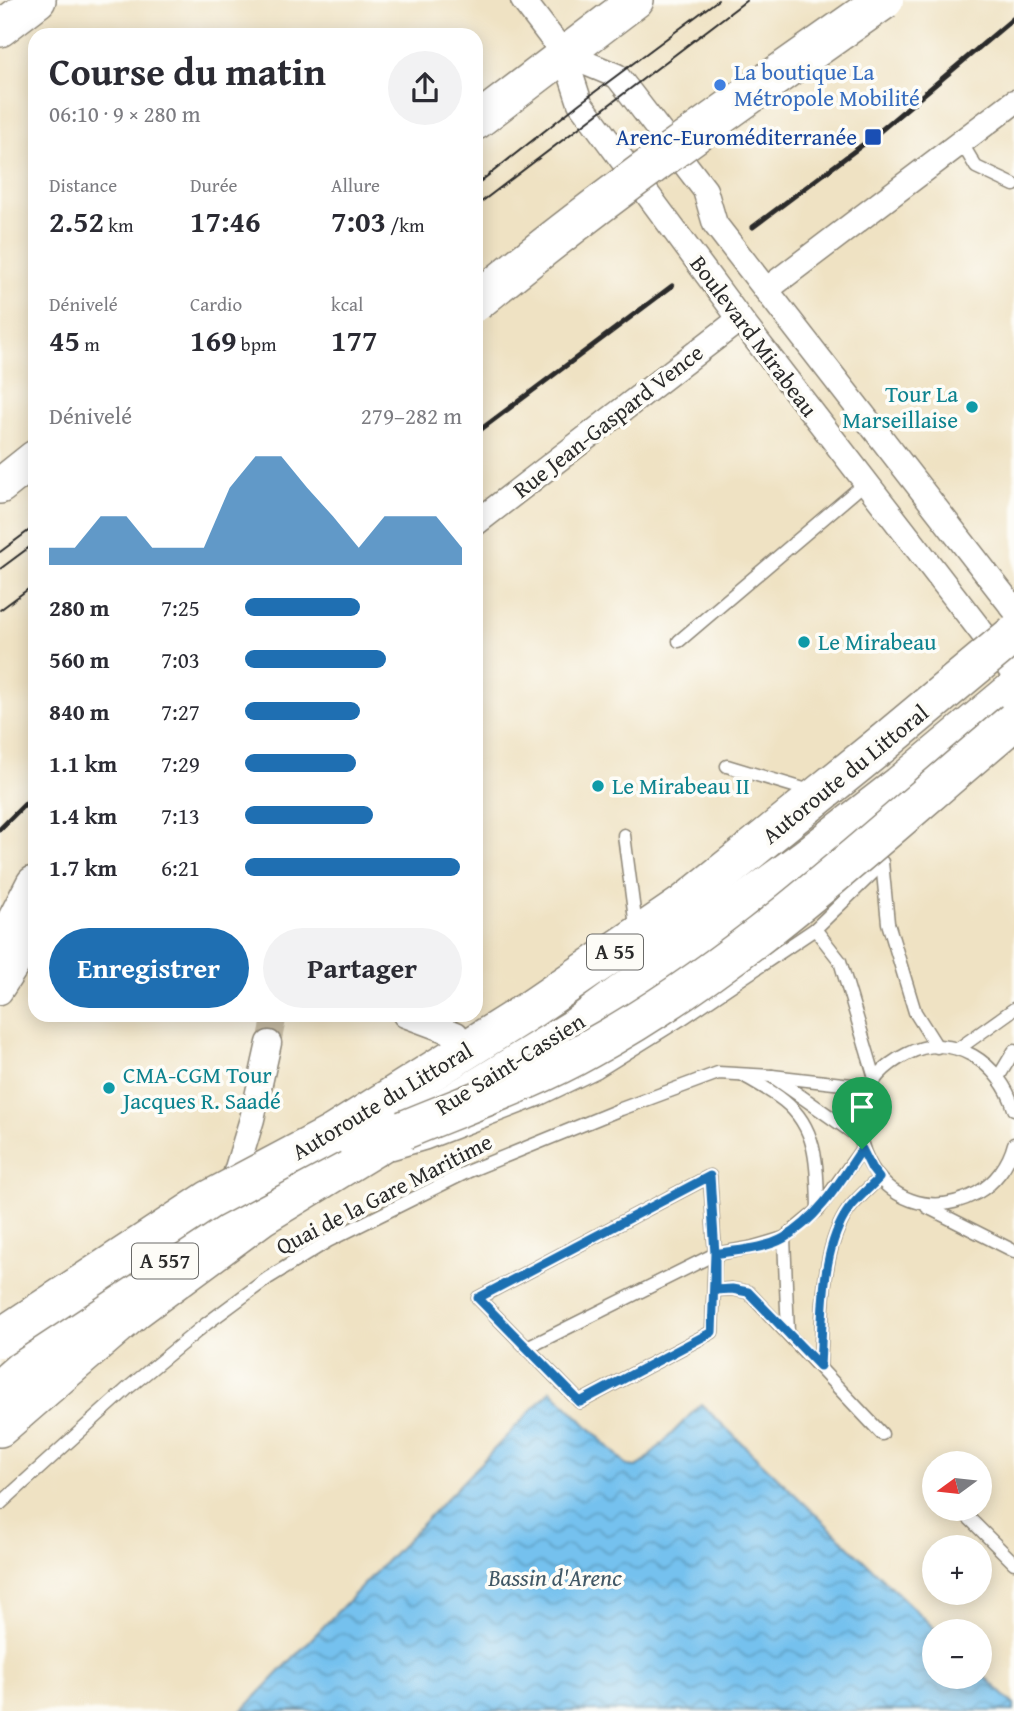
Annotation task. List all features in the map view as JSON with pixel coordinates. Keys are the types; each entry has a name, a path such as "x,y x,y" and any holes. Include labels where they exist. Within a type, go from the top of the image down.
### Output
{"highway":[{"path":"483,297 694,134 884,0"},
{"name":"Autoroute du Littoral","path":"0,1338 209,1200 338,1151 531,1009 683,905 1005,632"},
{"path":"404,1130 540,1074 590,1049 731,958 1014,721"},
{"path":"0,953 28,899"},
{"name":"A 557","path":"5,1406 51,1345 136,1281 338,1151"}],"street":[{"path":"0,29 38,0"},
{"name":"Boulevard Mirabeau","path":"523,0 564,54 580,103 740,318 866,483 1005,632 1014,674"},
{"path":"483,117 636,0"},
{"name":"Boulevard Mirabeau","path":"564,54 617,76 705,190 715,224 1014,609"},
{"path":"766,290 1014,102"},
{"name":"Rue Jean-Gaspard Vence","path":"483,518 740,318"},
{"path":"0,486 28,464"},
{"path":"483,1017 635,919 861,750 1005,632"},
{"name":"Rue Saint-Cassien","path":"338,1151 404,1130 571,1029 806,856 899,784 1014,688"},
{"path":"0,992 28,949"},
{"path":"424,1022 456,1034"},
{"path":"0,1358 101,1275 235,1175 475,1022"},
{"path":"235,1175 252,1119 269,1043"}],"lane":[{"path":"961,142 976,167 1014,186"},
{"path":"679,641 866,483"},
{"path":"727,766 807,790"},
{"path":"899,784 882,864 885,906 915,1012 937,1046"},
{"path":"624,835 635,919"},
{"path":"338,1151 427,1143 538,1100 598,1071 816,929 882,864"},
{"path":"816,929 840,961 872,1082"},
{"path":"958,1049 1014,1009"},
{"path":"1014,1109 1010,1094 999,1076 980,1059 958,1049 937,1046 914,1050 892,1061 872,1082 860,1111 861,1143 872,1169 879,1178 903,1197 1014,1251"},
{"path":"999,1076 1014,1051"},
{"name":"Quai de la Gare Maritime","path":"0,1504 128,1388 206,1324 268,1278 328,1241 469,1171 621,1109 719,1073 872,1082"},
{"path":"743,1074 785,1101 805,1123 815,1148 818,1210"},
{"path":"772,1076 861,1143"},
{"path":"527,1348 715,1254 784,1238 818,1210 861,1143"},
{"path":"918,1202 941,1205 964,1200 984,1189 1001,1172 1014,1152"},
{"path":"710,1176 715,1254 712,1332 580,1402 478,1298 710,1176"},
{"path":"820,1366 824,1298 832,1242 846,1213 879,1178"},
{"path":"784,1238 788,1333"},
{"path":"715,1290 748,1292 882,1434"},
{"path":"972,1521 1014,1563"}],"water":[{"name":"Bassin d'Arenc","path":"551,1390 628,1466 636,1467 701,1404 925,1619 922,1619 922,1689 992,1689 992,1684 1014,1705 1014,1711 242,1711"}],"tunnel":[{"path":"269,1043 274,1022"}],"tram line":[{"path":"483,179 718,0"},
{"path":"483,201 747,0"},
{"path":"0,552 28,531"},
{"path":"0,569 28,548"},
{"path":"0,610 28,589"}],"railway":[{"path":"753,227 873,137 1014,18"},
{"path":"483,428 672,286"},
{"path":"0,829 28,801"}],"place":[{"name":"La boutique La Métropole Mobilité","path":"720,85"},
{"name":"Arenc-Euroméditerranée","path":"873,137"},
{"name":"Tour La Marseillaise","path":"972,407"},
{"name":"Le Mirabeau","path":"804,642"},
{"name":"Le Mirabeau II","path":"598,786"},
{"name":"CMA-CGM Tour Jacques R. Saadé","path":"109,1088"}],"route":[{"path":"862,1149 818,1210 784,1238 715,1254 712,1332 580,1402 478,1298 710,1176 715,1254 715,1290 748,1292 820,1366 824,1298 832,1242 846,1213 879,1178 862,1149"}]}
